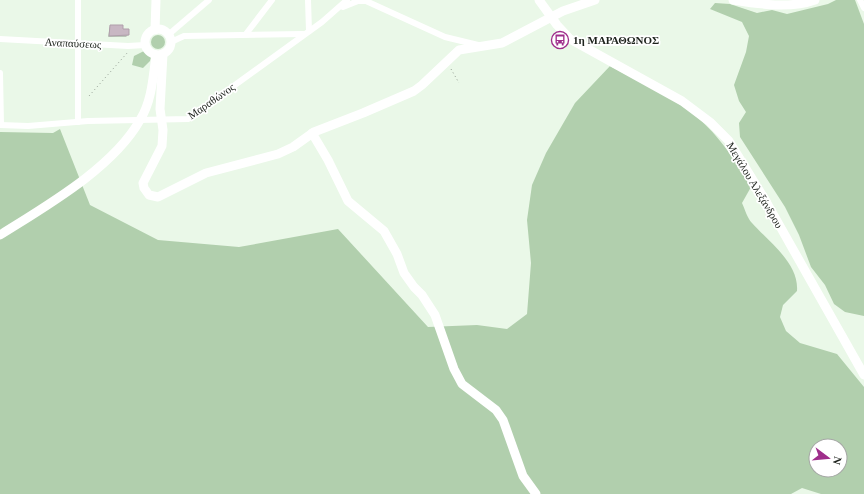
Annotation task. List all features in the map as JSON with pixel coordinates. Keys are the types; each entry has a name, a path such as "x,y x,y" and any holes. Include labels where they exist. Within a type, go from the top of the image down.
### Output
{"street":[{"path":"78,0 78,122"},
{"path":"155,30 156,0"},
{"path":"0,235 89,177 108,159 140,120 152,88 159,55 168,49 170,39 179,26 209,0"},
{"path":"246,34 272,0"},
{"path":"170,39 184,36 306,33 308,0"},
{"name":"Μαραθώνος","path":"1,125 28,126 78,122 188,119 306,33 338,9 347,0"},
{"name":"Μεγάλου Αλεξάνδρου","path":"539,0 565,34 577,44 672,94 700,114 726,138 753,179 864,375"},
{"path":"159,55 163,135 161,150 143,183 144,188 149,195 158,197 206,173 278,154 293,147 312,133 414,90 422,86 459,50 502,43 563,11 595,0"},
{"path":"733,0 781,5 800,4 815,0"},
{"path":"860,0 864,8"},
{"path":"338,9 358,1 366,1 445,37 483,46"},
{"path":"179,26 184,36"},
{"path":"159,55 150,53 145,45 147,36 155,30 162,30 170,39"},
{"name":"Αναπαύσεως","path":"0,39 78,44 145,45"},
{"path":"0,73 1,125"},
{"path":"312,133 328,160 348,201 352,206 384,231 397,254 404,273 422,295 435,315 454,369 462,384 496,410 503,420 523,476 536,494"}],"path":[{"path":"89,96 134,46"},
{"path":"447,62 459,83"}],"green space":[{"path":"836,0 855,0 864,24 864,316 845,312 834,304 825,285 811,267 799,235 785,207 740,137 739,123 746,112 739,101 734,85 746,52 749,36 742,22 710,9 715,3 730,4 757,13 772,10 787,14 828,4"},
{"path":"155,35 161,35 165,39 165,45 161,49 155,49 151,45 151,39"},
{"path":"144,51 151,57 150,61 143,68 132,65 134,56"},
{"path":"610,66 665,95 693,114 713,132 730,153 751,187 742,203 749,219 782,254 793,271 797,291 783,305 780,317 786,331 800,343 837,354 864,387 864,494 821,494 802,488 791,494 0,494 0,132 53,133 60,129 90,205 158,240 239,247 338,229 428,327 477,325 507,329 527,314 531,263 527,220 532,185 546,153 575,103"}],"building":[{"path":"110,25 123,25 123,29 129,29 129,35 109,36"}],"place":[{"name":"1η ΜΑΡΑΘΩΝΟΣ","path":"560,40"}]}
